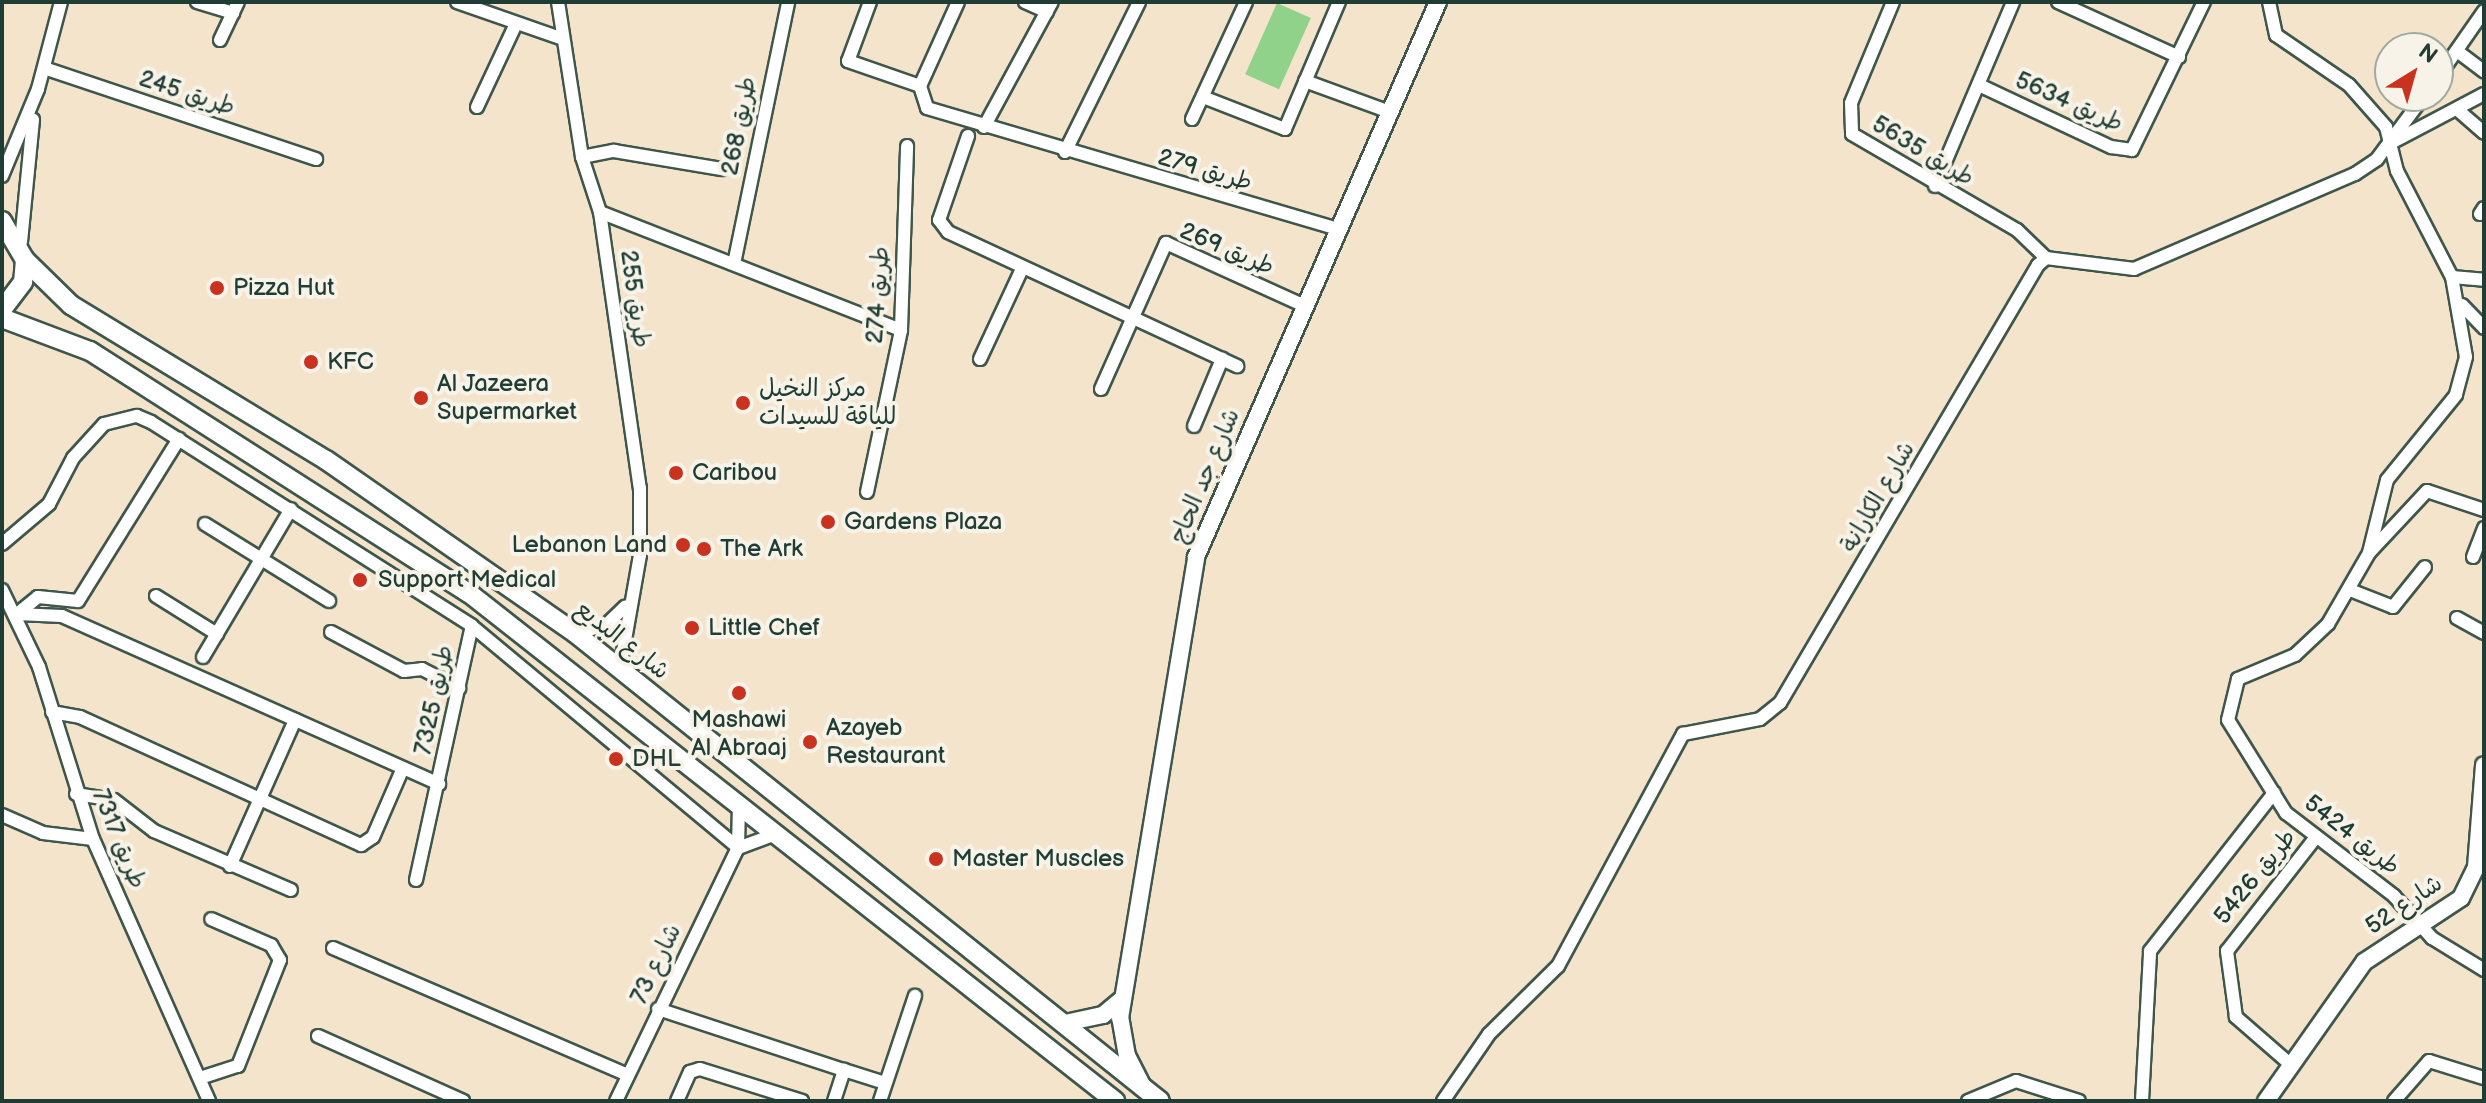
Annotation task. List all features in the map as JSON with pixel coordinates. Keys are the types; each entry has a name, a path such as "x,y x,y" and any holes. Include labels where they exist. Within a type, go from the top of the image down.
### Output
{"main road":[{"name":"شارع البديع","path":"2,221 23,251 71,305 326,460 575,633 1152,1095"},
{"path":"2,310 23,282 23,251"},
{"path":"2,318 90,351 385,534 737,799 1115,1101"}],"street":[{"path":"2,176 38,89 61,2"},
{"path":"197,2 235,8 220,40"},
{"path":"457,2 515,26 563,39"},
{"name":"طريق 255","path":"558,2 582,157 600,212 643,522 627,604 620,668"},
{"name":"طريق 268","path":"735,259 788,2"},
{"path":"870,2 848,61 920,86 958,2"},
{"path":"984,127 1049,7 1025,2"},
{"path":"1065,152 1139,2"},
{"path":"1192,119 1246,2"},
{"path":"1203,97 1280,132 1339,2"},
{"name":"شارع جد الحاج","path":"1152,1095 1122,1037 1122,999 1194,566 1305,306 1334,228 1438,2"},
{"name":"طريق 5635","path":"1893,2 1849,124 1860,144 2017,230 2046,258"},
{"name":"طريق 5634","path":"1935,186 2013,2"},
{"path":"2058,2 2179,57"},
{"name":"طريق 5634","path":"1979,85 2111,147 2132,150 2204,2"},
{"path":"2269,2 2276,35 2361,97 2383,121 2389,144 2452,277 2462,305 2484,328"},
{"path":"2454,55 2484,8 2479,2"},
{"path":"477,107 515,26"},
{"path":"2457,51 2484,71"},
{"name":"طريق 245","path":"44,68 316,159"},
{"path":"1305,81 1387,111"},
{"name":"طريق 279","path":"920,86 920,103 984,127 1334,228"},
{"path":"23,251 38,89"},
{"path":"2389,144 2459,111 2484,94"},
{"path":"2459,111 2484,133"},
{"path":"2046,258 2134,269 2355,174 2389,144 2412,112"},
{"path":"968,136 939,220 1021,271 1237,366"},
{"name":"طريق 274","path":"867,492 901,330 907,146"},
{"path":"582,157 614,151 721,169"},
{"path":"600,212 735,259 901,330"},
{"name":"طريق 269","path":"1101,389 1129,319 1166,243 1305,306"},
{"name":"شارع الكارانة","path":"1443,1101 1489,1034 1558,966 1678,741 1691,730 1760,719 1780,703 2046,258"},
{"path":"980,359 1021,271"},
{"path":"2452,277 2484,280"},
{"name":"طريق 5424","path":"2462,305 2466,357 2456,395 2379,495 2369,553 2350,590 2308,647 2248,671 2229,691 2228,720 2274,793 2316,837 2420,925 2484,970"},
{"path":"1194,426 1222,359"},
{"path":"2,544 49,504 73,458 104,424 137,416 291,509 472,626 738,848 781,834"},
{"path":"17,614 38,597 78,601 179,439"},
{"path":"2369,553 2427,491 2484,510"},
{"path":"203,657 291,509"},
{"path":"205,524 329,601"},
{"path":"2473,557 2484,528"},
{"path":"2350,590 2393,607 2425,567"},
{"name":"طريق 7317","path":"2,590 17,614 93,839 209,1101"},
{"path":"156,596 217,634"},
{"path":"575,633 605,626 627,604"},
{"path":"17,614 62,616 439,784"},
{"path":"2457,618 2484,633"},
{"name":"طريق 7325","path":"416,880 472,626"},
{"path":"331,632 404,671 422,669 459,688"},
{"path":"52,712 80,717 366,844 403,768"},
{"path":"230,866 295,720"},
{"name":"شارع 52","path":"2266,1101 2349,978 2420,925 2449,909 2470,883 2484,765"},
{"path":"2142,1101 2150,951 2274,793"},
{"path":"76,794 114,800 154,831 291,890"},
{"name":"شارع 73","path":"616,1101 738,848 737,799"},
{"path":"2,815 43,833 93,839"},
{"name":"طريق 5426","path":"2290,1064 2236,1017 2227,951 2316,837"},
{"path":"200,1078 238,1066 280,960 271,945 211,919"},
{"path":"333,948 628,1075"},
{"path":"880,1101 915,996"},
{"path":"1065,1023 1103,1015 1122,999"},
{"path":"658,1009 885,1083"},
{"path":"318,1036 463,1101"},
{"path":"2394,1101 2429,1061 2484,1078"},
{"path":"677,1101 690,1072 700,1069 802,1101"},
{"path":"834,1101 844,1070"},
{"path":"1968,1101 2016,1081 2079,1101"}],"green space":[{"path":"1277,3 1311,18 1279,89 1245,74"}],"place":[{"name":"Pizza Hut","path":"217,288"},
{"name":"KFC","path":"311,362"},
{"name":"Al Jazeera Supermarket","path":"421,398"},
{"name":"مركز النخيل للياقة للسيدات","path":"743,403"},
{"name":"Caribou","path":"676,473"},
{"name":"Gardens Plaza","path":"828,522"},
{"name":"Lebanon Land","path":"683,545"},
{"name":"The Ark","path":"704,549"},
{"name":"Support Medical","path":"360,580"},
{"name":"Little Chef","path":"692,628"},
{"name":"Mashawi Al Abraaj","path":"739,693"},
{"name":"Azayeb Restaurant","path":"810,742"},
{"name":"DHL","path":"616,759"},
{"name":"Master Muscles","path":"936,859"}]}
